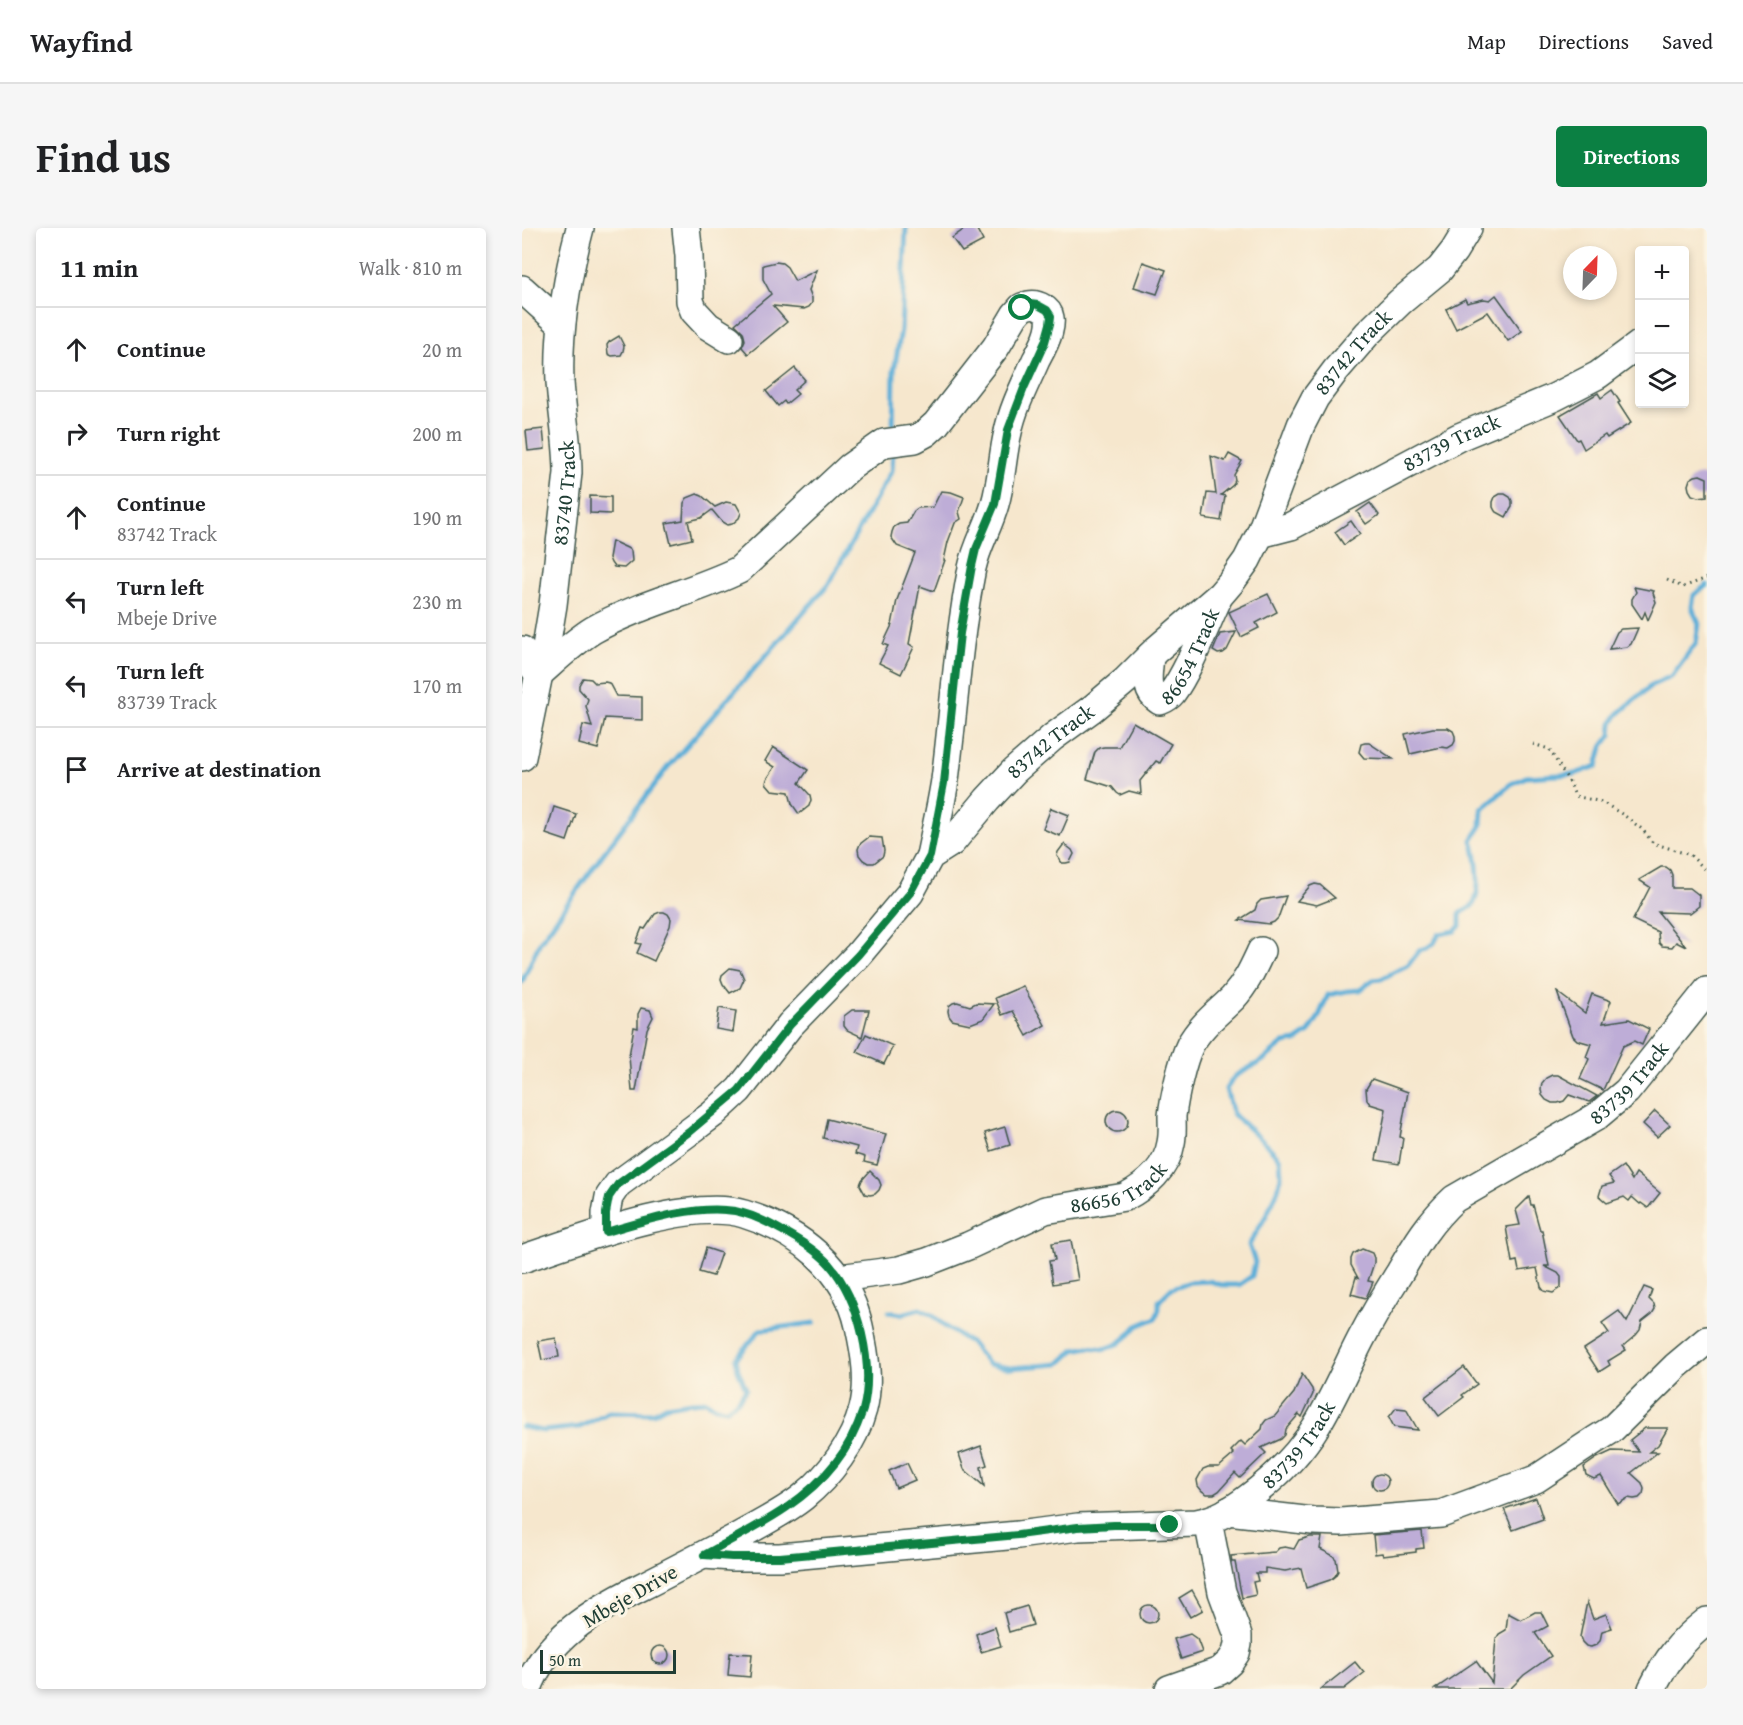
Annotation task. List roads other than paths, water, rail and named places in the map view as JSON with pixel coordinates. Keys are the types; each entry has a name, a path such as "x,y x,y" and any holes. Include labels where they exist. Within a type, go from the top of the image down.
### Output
{"street":[{"name":"83740 Track","path":"522,757 553,605 568,473 560,380 561,324 580,228"},
{"path":"686,228 690,301 694,311 708,326 729,339"},
{"name":"83742 Track","path":"606,1232 609,1197 618,1184 689,1132 739,1090 784,1031 858,955 910,893 930,856 952,842 1014,771 1053,737 1125,681 1220,595 1247,560 1260,534 1301,425 1315,398 1335,370 1367,334 1400,302 1440,269 1468,228"},
{"path":"522,289 561,324"},
{"path":"522,650 528,662 539,674 592,631 644,606 722,579 739,570 850,467 884,442 915,439 926,433 947,412 984,364 1022,308 1030,304 1038,305 1047,310 1051,316 1050,324 1045,342 1008,430 995,504 976,549 972,566 960,633 944,783 930,856"},
{"name":"83739 Track","path":"1260,534 1291,526 1459,436 1555,397 1598,375 1635,348"},
{"name":"86654 Track","path":"1150,656 1148,684 1150,692 1160,701 1166,699 1172,692 1190,661 1220,595"},
{"name":"86656 Track","path":"839,1278 899,1270 927,1262 968,1246 1045,1210 1125,1197 1137,1191 1157,1172 1169,1153 1172,1143 1173,1107 1183,1064 1193,1039 1242,988 1261,951"},
{"name":"83739 Track","path":"704,1555 780,1557 1018,1535 1078,1527 1170,1525 1218,1516 1262,1488 1284,1467 1316,1426 1385,1296 1435,1216 1467,1190 1596,1117 1627,1091 1707,991"},
{"name":"Mbeje Drive","path":"522,1259 659,1217 714,1210 735,1211 771,1224 800,1240 827,1263 839,1278 856,1313 866,1368 863,1409 852,1437 838,1460 802,1498 704,1555 591,1614 564,1636 528,1680"},
{"path":"1169,1689 1220,1671 1236,1653 1238,1635 1222,1592 1218,1516 1341,1522 1441,1514 1536,1479 1596,1440 1611,1430 1676,1366 1707,1340"},
{"path":"1652,1689 1677,1647 1707,1621"}],"waterway":[{"path":"893,433 894,371 901,330 906,228"},
{"path":"522,982 540,942 667,768 828,585 892,470 893,451"},
{"path":"889,1312 902,1314 920,1309 932,1315 947,1328 971,1343 988,1364 1010,1368 1059,1364 1074,1350 1089,1347 1105,1349 1118,1344 1137,1326 1156,1318 1159,1301 1172,1288 1190,1282 1210,1281 1221,1285 1239,1285 1252,1276 1255,1262 1249,1245 1278,1190 1281,1176 1280,1159 1233,1114 1226,1089 1235,1076 1262,1061 1284,1043 1296,1041 1309,1032 1328,995 1360,990 1373,980 1381,979 1408,965 1420,950 1434,943 1439,934 1455,931 1460,926 1460,913 1473,905 1476,898 1477,864 1472,840 1481,826 1482,809 1511,784 1526,777 1575,774 1597,766 1602,747 1611,735 1612,723 1618,714 1652,685 1672,676 1696,643 1699,624 1692,607 1694,595 1707,585"},
{"path":"522,1427 543,1431 580,1427 609,1412 653,1413 666,1406 692,1402 706,1401 715,1407 726,1409 737,1402 746,1389 736,1359 760,1330 814,1323"}]}
